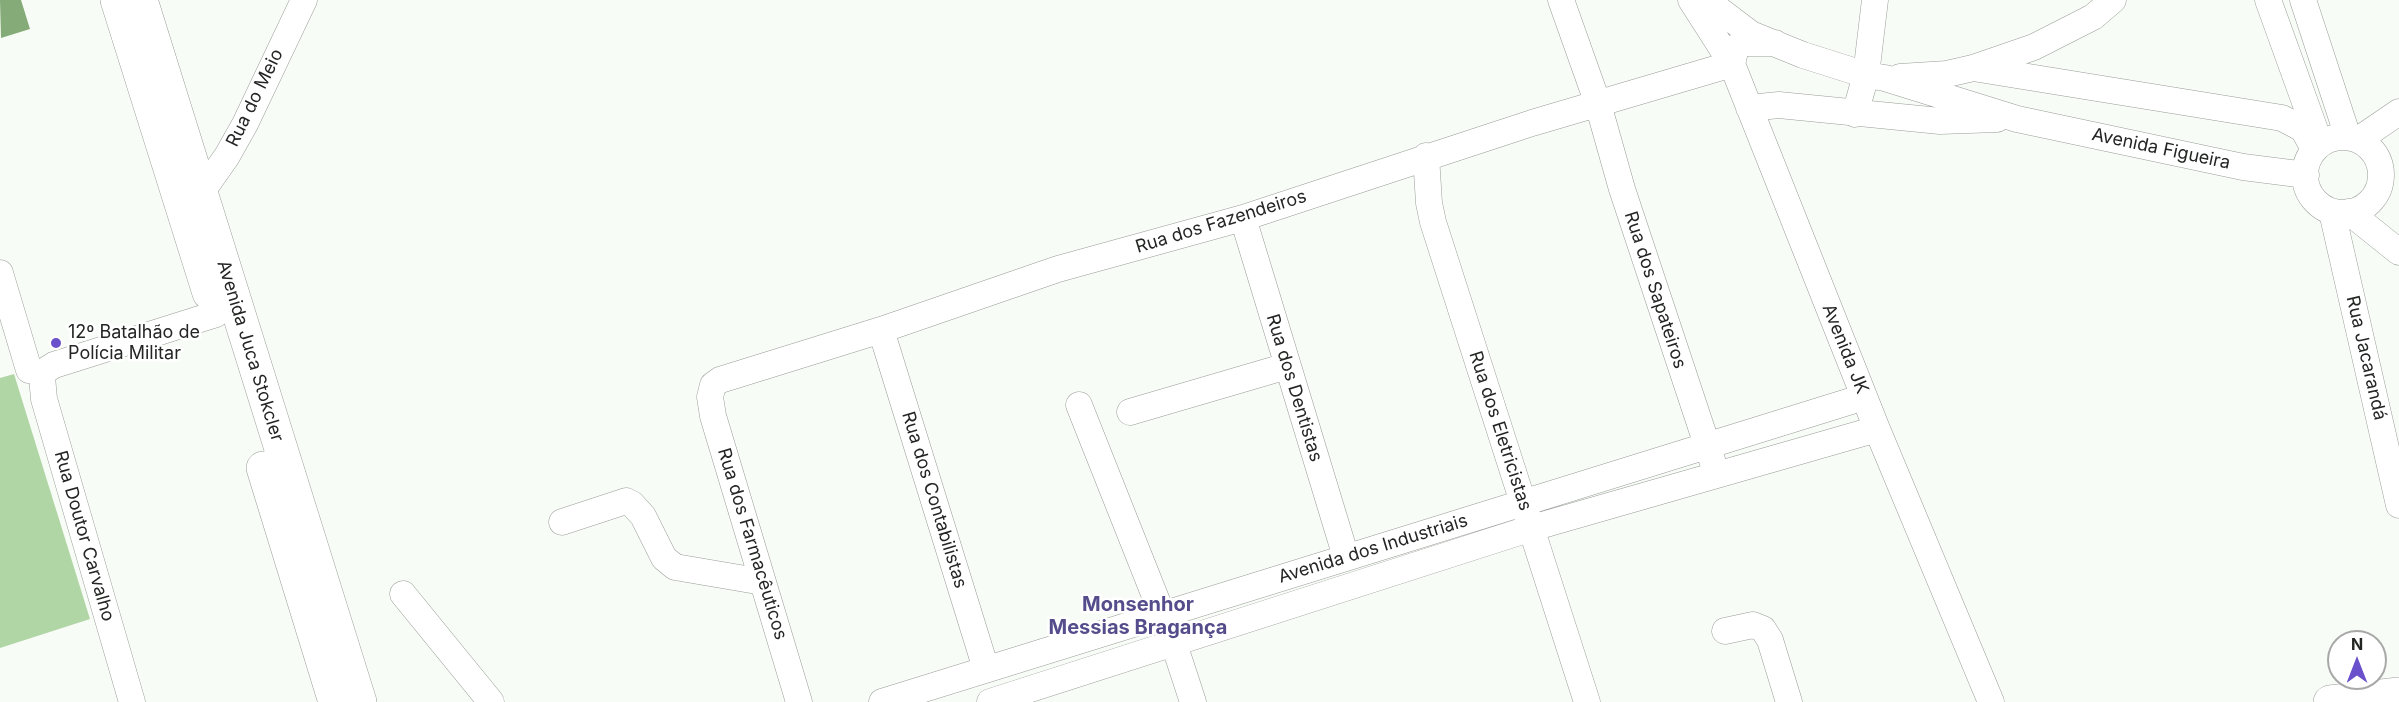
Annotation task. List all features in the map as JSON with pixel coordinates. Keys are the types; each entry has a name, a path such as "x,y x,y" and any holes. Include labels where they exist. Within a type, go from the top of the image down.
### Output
{"main road":[{"name":"Avenida Juca Stokcler","path":"117,0 335,702"},
{"name":"Avenida Juca Stokcler","path":"141,0 360,702"},
{"path":"2330,702 2399,694"}],"street":[{"name":"Rua do Meio","path":"201,194 245,124 304,0"},
{"name":"Rua dos Sapateiros","path":"1561,0 1598,104 1622,189 1706,447 1718,474"},
{"name":"Avenida JK","path":"1691,0 1732,64 1876,429 1991,702"},
{"path":"1706,0 1750,34 1774,44"},
{"path":"1855,114 1875,76 1875,0"},
{"path":"1875,76 1947,74 1972,68 2034,48 2093,17 2113,0"},
{"path":"2268,0 2317,147"},
{"path":"2303,0 2353,138 2372,150 2380,164 2381,181 2371,202 2341,212"},
{"path":"1732,64 1736,47 1743,43 1774,44"},
{"name":"Avenida Figueira","path":"1774,44 2017,119 2160,147 2243,167 2306,175"},
{"name":"Rua dos Fazendeiros","path":"712,385 728,377 881,330 1058,269 1243,218 1426,156 1732,64"},
{"path":"1972,68 2282,118 2303,129 2317,147"},
{"name":"Avenida Figueira","path":"1749,108 1779,105 1940,121 2017,119"},
{"path":"2399,112 2353,138 2331,139 2317,147 2308,160 2306,175 2309,192 2316,202 2341,212 2399,252"},
{"name":"Rua dos Eletricistas","path":"1426,156 1429,203 1433,222 1587,702"},
{"path":"2381,181 2399,199"},
{"name":"Rua Jacarandá","path":"2341,212 2399,505"},
{"name":"Rua dos Dentistas","path":"1243,218 1346,557"},
{"name":"Rua Doutor Carvalho","path":"0,273 4,298 42,377 44,399 132,702"},
{"path":"37,370 216,314"},
{"name":"Rua dos Contabilistas","path":"881,330 986,669"},
{"path":"1130,412 1287,366"},
{"name":"Rua dos Farmacêuticos","path":"712,385 710,397 713,416 799,702"},
{"name":"Avenida dos Industriais","path":"882,702 1864,397"},
{"path":"1079,405 1174,644 1193,702"},
{"name":"Avenida dos Industriais","path":"990,702 1532,528 1876,429"},
{"path":"562,522 626,501 643,516 664,558 675,567 763,582"},
{"path":"403,594 491,702"},
{"path":"1725,631 1753,625 1763,629 1770,640 1790,702"},
{"path":"2330,702 2399,684"}],"shaded area":[{"path":"0,0 21,0 30,29 1,38"},
{"path":"14,374 90,619 0,648 0,378"}],"place":[{"name":"12º Batalhão de Polícia Militar","path":"56,343"}],"district":[{"name":"Monsenhor Messias Bragança","path":"1138,616"}]}
